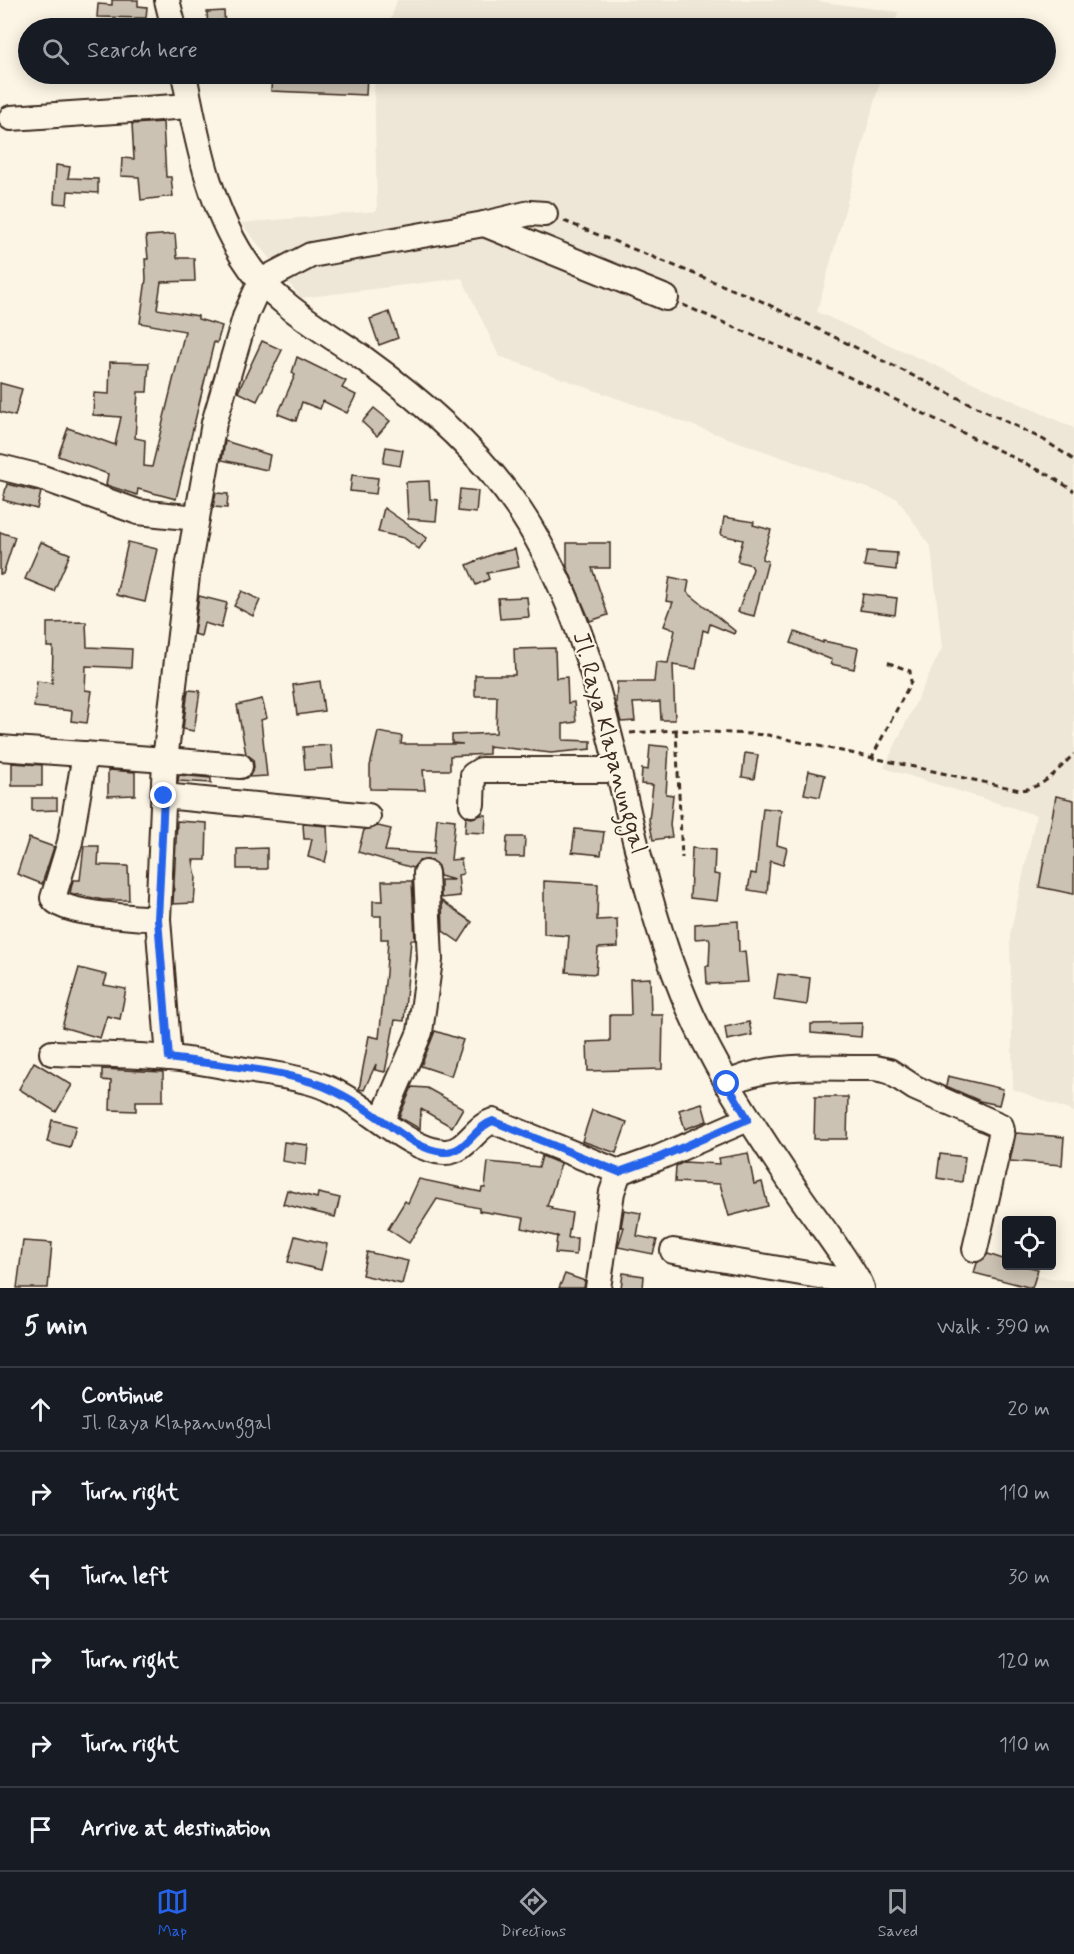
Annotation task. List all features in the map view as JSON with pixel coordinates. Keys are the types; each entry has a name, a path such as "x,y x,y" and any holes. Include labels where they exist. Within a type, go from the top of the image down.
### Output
{"street":[{"path":"167,0 172,18"},
{"name":"Jl. Raya Klapanunggal","path":"186,84 197,142 223,219 237,248 261,281 298,312 428,407 476,456 528,523 562,588 588,655 647,886 675,976 704,1041 727,1084 748,1119 861,1286"},
{"path":"11,118 190,106"},
{"path":"169,1058 158,919 165,760 188,568 214,423 246,314 261,281 311,255 484,224 530,213 545,214"},
{"path":"484,224 666,298"},
{"path":"0,467 40,477 138,512 197,518"},
{"path":"0,748 240,766"},
{"path":"85,754 70,842 53,898 60,906 108,915 158,919"},
{"path":"472,804 473,775 481,770 618,770"},
{"path":"164,796 368,816"},
{"path":"382,1120 420,1032 430,960 426,873"},
{"path":"52,1053 169,1058 273,1074 321,1085 382,1120 405,1139 445,1152 461,1148 487,1123 499,1122 619,1172 658,1158 748,1119"},
{"path":"727,1084 740,1077 776,1070 875,1068 889,1071 915,1088 1001,1126 1002,1131 975,1249"},
{"path":"598,1288 612,1192 619,1172"},
{"path":"673,1251 861,1286"}],"path":[{"path":"545,214 759,300 1044,440 1074,460"},
{"path":"666,298 849,377 1049,475 1074,491"},
{"path":"871,759 911,682 910,671 884,661"},
{"path":"610,735 676,730 768,735 1020,790 1033,789 1043,784 1074,754"},
{"path":"676,730 682,858"}],"shaded area":[{"path":"397,0 809,0 898,12 896,18 391,18"},
{"path":"374,84 879,84 817,312 1074,428 1074,1112 1013,1089 1010,935 1036,815 884,768 942,648 931,548 898,499 499,356 462,278 301,298 241,223 377,211"},
{"path":"1021,1274 1074,1281 1074,1288 1015,1288"}],"building":[{"path":"112,0 138,0 138,6 147,7 146,18 97,17 98,4 112,5"},
{"path":"224,11 224,18 207,18 207,12"},
{"path":"271,84 367,84 366,95 271,91"},
{"path":"163,122 166,177 171,177 173,196 141,200 139,177 121,176 122,158 134,159 132,124"},
{"path":"56,165 70,167 68,178 98,179 98,193 68,191 67,204 54,203"},
{"path":"175,234 177,258 194,258 195,281 161,282 157,309 198,316 198,319 222,326 217,343 214,342 176,499 138,489 137,495 106,485 108,474 58,456 68,428 115,445 121,417 93,415 94,393 109,394 110,362 149,363 147,392 138,392 135,438 145,440 144,466 152,467 185,331 140,323 146,279 145,259 148,259 146,236"},
{"path":"389,312 398,338 379,345 370,319"},
{"path":"262,341 282,350 257,401 238,392"},
{"path":"297,357 346,381 342,388 356,395 347,413 323,401 320,409 302,402 296,421 278,414 295,375 292,373"},
{"path":"0,383 22,389 15,416 0,412"},
{"path":"374,408 390,421 377,436 362,422"},
{"path":"225,441 270,455 267,470 222,460"},
{"path":"386,447 403,450 400,466 383,463"},
{"path":"352,475 378,478 376,494 350,491"},
{"path":"429,481 430,499 438,500 436,521 408,519 406,482"},
{"path":"7,484 41,492 37,509 3,500"},
{"path":"460,489 478,491 476,513 458,511"},
{"path":"216,493 228,494 227,508 213,507"},
{"path":"384,508 427,538 419,549 404,538 378,532"},
{"path":"724,517 754,522 753,525 771,530 762,559 768,561 754,616 738,612 753,569 751,565 737,561 743,540 721,535"},
{"path":"0,532 15,537 3,574 0,574"},
{"path":"41,542 70,554 54,591 25,579"},
{"path":"128,542 157,549 145,602 116,595"},
{"path":"567,543 610,543 610,568 592,568 608,615 590,621 567,567"},
{"path":"515,549 519,567 487,573 489,579 476,585 467,565 493,554"},
{"path":"867,551 897,553 896,570 864,566"},
{"path":"670,577 689,581 687,592 735,631 734,634 710,624 708,632 703,630 696,669 673,665 675,720 661,720 660,702 633,703 635,721 621,722 616,705 617,682 654,682 656,662 668,663 675,630 664,626 673,602 666,601"},
{"path":"242,591 260,600 253,616 234,606"},
{"path":"863,594 897,598 895,615 860,610"},
{"path":"199,596 227,603 221,628 204,623 201,636 194,634"},
{"path":"527,597 529,617 500,619 498,598"},
{"path":"86,622 87,647 132,649 131,668 86,666 85,690 92,691 87,723 71,721 72,711 34,707 37,681 52,683 53,647 47,647 47,623"},
{"path":"795,632 823,643 823,641 858,648 854,669 831,664 832,660 791,643"},
{"path":"555,648 556,678 567,677 568,703 574,702 576,722 563,724 563,740 591,741 591,749 551,753 489,746 489,754 450,756 450,770 423,770 425,790 370,789 370,766 378,732 402,736 401,744 463,744 452,743 452,735 496,733 497,696 475,696 475,675 515,675 514,649"},
{"path":"320,681 324,711 297,715 293,685"},
{"path":"188,690 200,691 194,731 183,729"},
{"path":"262,699 267,718 261,720 267,776 249,777 254,767 253,759 246,754 237,705"},
{"path":"331,745 333,768 305,770 303,747"},
{"path":"650,745 669,747 666,794 673,795 670,825 672,837 653,840 649,820 653,785 641,784 642,769 648,770"},
{"path":"745,753 758,755 754,779 742,777"},
{"path":"12,763 42,765 42,786 12,786"},
{"path":"108,770 135,772 135,795 108,796"},
{"path":"809,771 825,775 820,797 804,794"},
{"path":"179,775 211,778 211,783 178,781"},
{"path":"1056,796 1074,800 1074,894 1039,887"},
{"path":"32,798 57,798 57,810 32,811"},
{"path":"763,808 781,810 777,845 787,848 783,865 770,861 767,893 748,890 751,873 756,874"},
{"path":"486,815 485,833 465,832 466,817"},
{"path":"437,818 455,820 451,860 461,859 463,874 458,875 460,896 441,898 441,880 454,880 440,876 438,866 432,860 419,861 413,868 358,852 364,830 378,826 391,829 385,851 434,854"},
{"path":"177,821 207,823 206,860 193,860 196,877 194,903 173,904"},
{"path":"303,824 327,826 328,849 325,862 308,857 312,839 304,839"},
{"path":"575,829 604,832 601,855 572,852"},
{"path":"507,837 525,837 524,857 506,857"},
{"path":"29,838 54,847 42,884 17,874"},
{"path":"84,846 99,846 98,865 128,866 129,900 103,900 70,893 73,880 80,880"},
{"path":"267,848 267,869 237,869 237,849"},
{"path":"692,848 715,850 714,874 720,875 717,901 690,898"},
{"path":"382,881 412,881 415,940 411,940 404,1021 395,1020 385,1072 375,1070 376,1064 364,1090 359,1089 369,1036 379,1038 386,973 388,939 381,939 381,916 373,916 373,901 383,901"},
{"path":"544,881 598,884 597,920 617,919 618,947 598,948 596,974 566,972 569,936 544,934"},
{"path":"442,901 472,922 459,942 443,931"},
{"path":"738,921 739,952 745,951 748,982 707,984 706,966 709,966 710,942 709,938 695,939 695,924"},
{"path":"79,968 107,975 104,985 126,989 120,1019 107,1016 100,1038 62,1027"},
{"path":"778,974 810,978 807,1005 774,1000"},
{"path":"650,978 651,1015 663,1015 662,1069 588,1071 587,1042 610,1041 610,1015 631,1015 630,979"},
{"path":"749,1022 752,1035 727,1040 725,1027"},
{"path":"862,1023 861,1037 811,1033 811,1024"},
{"path":"435,1031 463,1040 451,1076 421,1066"},
{"path":"34,1062 72,1085 56,1112 19,1089"},
{"path":"102,1069 163,1072 163,1101 136,1101 136,1111 110,1110 111,1081 102,1080"},
{"path":"948,1076 1003,1089 999,1105 980,1101 946,1086"},
{"path":"412,1087 427,1088 463,1108 452,1127 421,1109 420,1129 399,1117"},
{"path":"815,1097 848,1097 847,1139 814,1139"},
{"path":"702,1103 707,1121 685,1129 679,1110"},
{"path":"592,1110 627,1122 616,1153 582,1141"},
{"path":"52,1120 76,1126 70,1148 47,1142"},
{"path":"1016,1133 1064,1137 1062,1165 1010,1161"},
{"path":"284,1142 308,1145 306,1165 282,1161"},
{"path":"748,1153 754,1184 762,1182 768,1206 729,1216 720,1184 675,1182 676,1166 684,1162 720,1164 719,1158"},
{"path":"940,1154 965,1157 962,1182 937,1178"},
{"path":"542,1156 561,1164 547,1206 552,1207 551,1209 572,1213 568,1238 577,1238 576,1255 555,1253 557,1236 522,1228 524,1218 479,1211 479,1208 437,1199 409,1243 388,1229 405,1201 408,1203 419,1179 481,1192 482,1188 485,1188 488,1162 539,1167"},
{"path":"287,1190 317,1198 318,1193 340,1198 335,1217 283,1204"},
{"path":"624,1210 641,1213 637,1236 657,1240 653,1254 618,1247 624,1227 621,1227"},
{"path":"295,1236 327,1244 321,1270 288,1262"},
{"path":"23,1241 52,1243 48,1288 17,1288"},
{"path":"367,1252 408,1261 402,1284 362,1275"},
{"path":"988,1254 1002,1259 1002,1270 1038,1270 1032,1288 974,1273 977,1263"},
{"path":"623,1273 644,1276 643,1288 621,1288"},
{"path":"565,1274 585,1281 584,1288 559,1288"}],"route":[{"path":"164,796 158,919 169,1058 273,1074 321,1085 382,1120 405,1139 432,1149 445,1152 461,1148 487,1123 493,1121 592,1159 619,1172 658,1158 748,1119 727,1084"}]}
